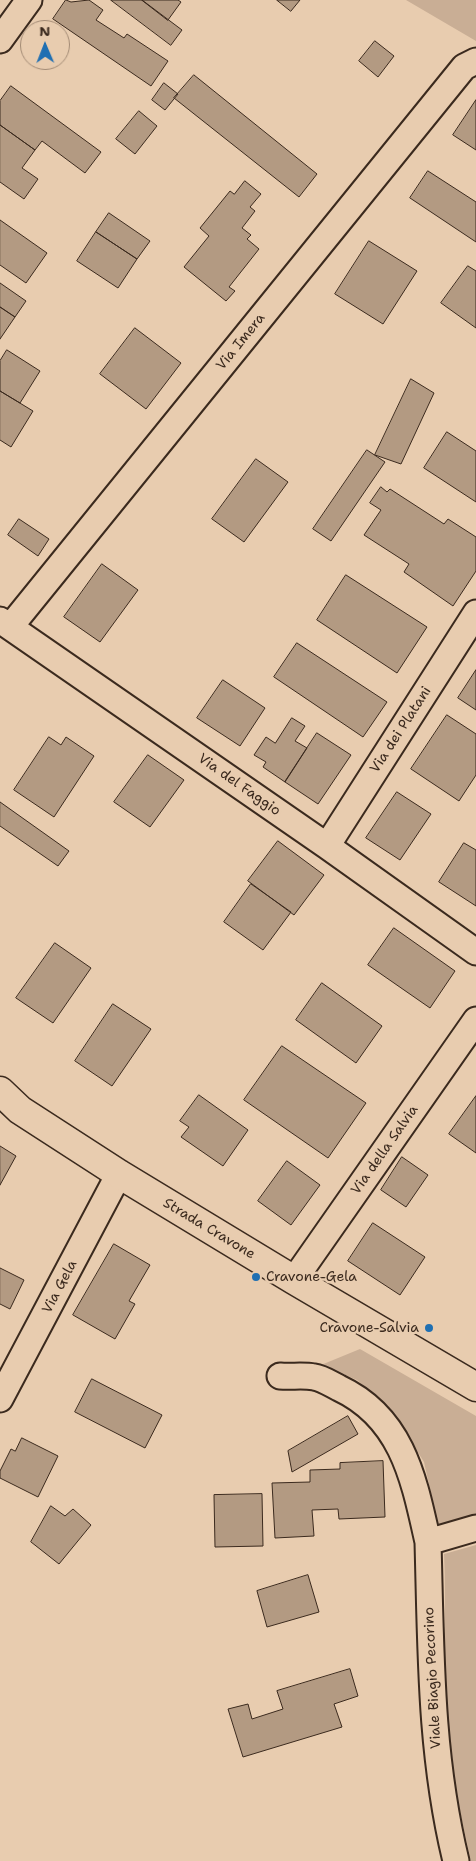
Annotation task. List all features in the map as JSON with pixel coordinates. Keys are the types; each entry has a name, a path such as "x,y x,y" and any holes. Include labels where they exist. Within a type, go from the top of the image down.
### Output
{"street":[{"path":"0,40 29,0"},
{"name":"Via Imera","path":"5,623 464,67 476,61"},
{"name":"Via dei Platani","path":"327,846 476,614"},
{"name":"Via del Faggio","path":"5,623 327,846 476,952"},
{"name":"Via della Salvia","path":"294,1280 476,1020"},
{"name":"Strada Cravone","path":"0,1091 20,1110 119,1174 476,1387"},
{"name":"Via Gela","path":"0,1399 119,1174"},
{"name":"Viale Biagio Pecorino","path":"280,1376 316,1377 350,1393 379,1417 400,1445 411,1472 428,1542 433,1720 446,1820 456,1861"},
{"path":"428,1542 476,1528"}],"shaded area":[{"path":"406,0 476,0 476,41"},
{"path":"360,1349 476,1416 476,1518 439,1529 424,1462 392,1411 357,1380 321,1365"},
{"path":"476,1545 476,1861 471,1861 447,1732 444,1674 444,1554"}],"building":[{"path":"66,0 71,2 89,0 103,10 96,20 124,38 127,34 168,61 151,86 70,31 70,20 53,19"},
{"path":"111,0 142,0 182,30 171,45"},
{"path":"142,0 178,0 181,2 168,20"},
{"path":"277,0 300,0 291,11"},
{"path":"375,41 394,56 378,77 359,61"},
{"path":"194,75 317,174 299,197 174,98"},
{"path":"164,83 178,94 165,110 152,100"},
{"path":"11,86 101,152 85,173 42,141 35,150 0,125 0,101"},
{"path":"476,100 476,150 453,135"},
{"path":"139,111 157,126 135,154 116,139"},
{"path":"0,125 35,150 22,168 38,179 24,199 0,182"},
{"path":"428,171 476,202 476,242 410,198"},
{"path":"245,181 261,194 250,207 255,211 242,228 251,235 247,239 259,249 229,287 235,291 226,301 184,267 209,236 200,228 230,191 234,194"},
{"path":"109,213 150,241 137,259 96,232"},
{"path":"0,220 47,253 26,283 0,265"},
{"path":"96,232 137,259 118,288 77,261"},
{"path":"369,241 417,271 383,324 335,294"},
{"path":"468,266 476,271 476,328 441,303"},
{"path":"0,283 26,301 15,317 0,307"},
{"path":"0,307 15,317 0,339"},
{"path":"135,328 181,363 146,409 100,374"},
{"path":"7,350 40,371 20,403 0,391 0,361"},
{"path":"411,379 434,393 401,464 375,455"},
{"path":"0,391 33,411 11,447 0,440"},
{"path":"447,432 476,451 476,502 424,468"},
{"path":"367,450 385,462 331,541 313,529"},
{"path":"256,459 288,482 244,542 212,519"},
{"path":"381,487 387,492 390,489 444,524 448,519 476,537 476,571 453,606 404,572 409,564 364,535 381,510 370,503"},
{"path":"19,519 49,539 38,556 8,535"},
{"path":"102,564 138,590 100,642 64,617"},
{"path":"346,575 427,627 397,673 317,620"},
{"path":"297,643 387,702 363,737 274,677"},
{"path":"476,670 476,710 458,698"},
{"path":"223,680 265,708 240,746 197,718"},
{"path":"447,715 476,734 476,775 459,801 411,769"},
{"path":"292,718 305,726 295,741 307,748 285,782 263,767 266,762 254,755 266,737 275,743"},
{"path":"317,733 351,755 318,804 285,782"},
{"path":"49,737 61,745 66,737 94,756 54,817 14,790"},
{"path":"148,755 184,780 150,827 114,802"},
{"path":"397,792 431,814 400,860 366,838"},
{"path":"0,802 69,851 58,866 0,826"},
{"path":"278,841 324,875 294,915 248,881"},
{"path":"464,843 476,850 476,906 439,882"},
{"path":"251,884 291,912 263,950 224,922"},
{"path":"394,928 455,971 430,1008 368,965"},
{"path":"55,943 91,968 53,1023 16,998"},
{"path":"322,983 382,1026 356,1063 296,1020"},
{"path":"113,1004 151,1029 112,1086 75,1061"},
{"path":"282,1046 366,1103 328,1158 244,1100"},
{"path":"199,1095 248,1130 223,1166 181,1137 189,1127 180,1121"},
{"path":"476,1096 476,1153 449,1134"},
{"path":"0,1146 16,1156 0,1185"},
{"path":"402,1157 428,1175 406,1207 381,1190"},
{"path":"287,1161 320,1185 291,1225 258,1201"},
{"path":"373,1223 425,1257 400,1295 348,1261"},
{"path":"114,1244 150,1265 129,1301 135,1304 115,1339 73,1315"},
{"path":"0,1268 24,1280 10,1309 0,1304"},
{"path":"92,1379 162,1415 145,1448 75,1412"},
{"path":"348,1416 358,1434 292,1472 288,1451"},
{"path":"22,1438 58,1456 38,1497 0,1478 0,1471 11,1449 15,1451"},
{"path":"383,1461 385,1517 339,1519 338,1509 312,1510 314,1536 275,1538 272,1483 310,1482 310,1470 340,1469 340,1463"},
{"path":"262,1494 263,1546 215,1547 214,1495"},
{"path":"51,1506 65,1516 73,1509 91,1525 59,1564 31,1542"},
{"path":"308,1575 319,1612 267,1627 257,1591"},
{"path":"350,1669 358,1696 334,1704 342,1727 243,1757 228,1709 248,1704 252,1719 283,1709 277,1691"}],"place":[{"name":"Cravone-Gela","path":"256,1277"},
{"name":"Cravone-Salvia","path":"429,1328"}]}
